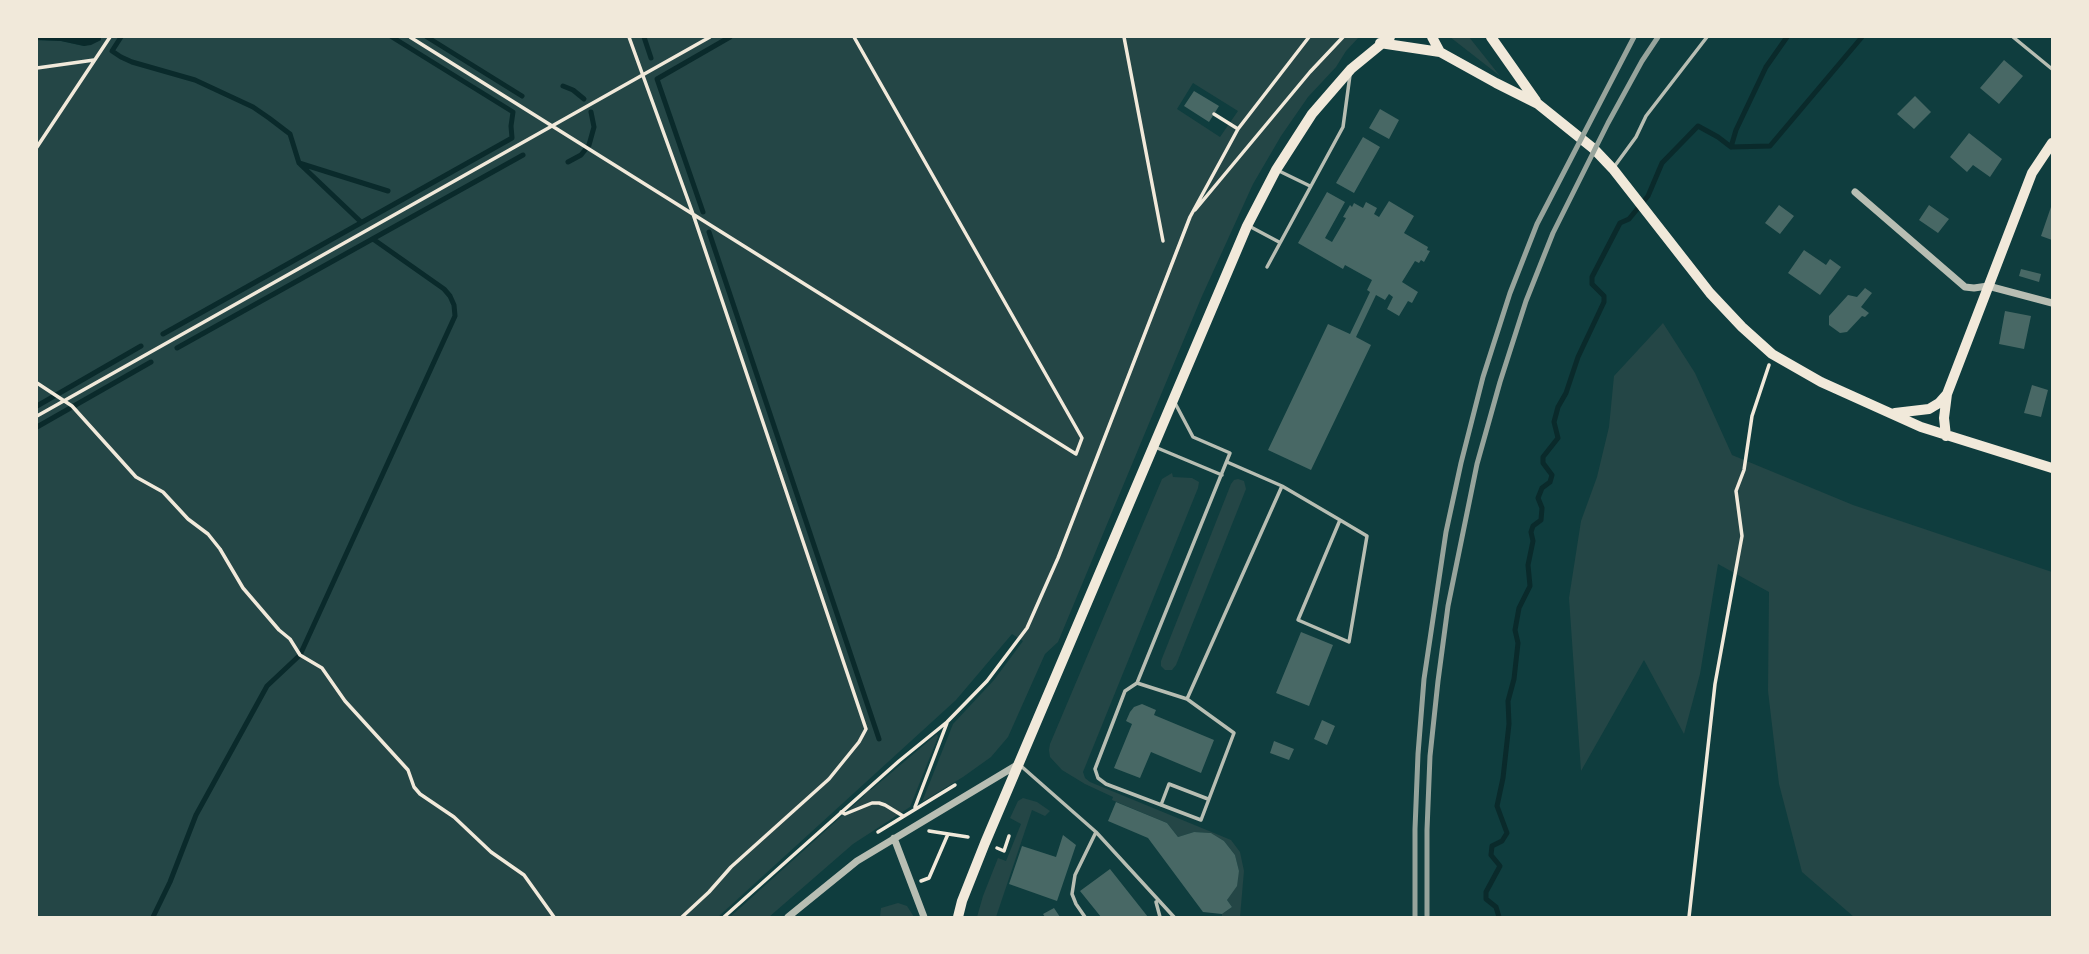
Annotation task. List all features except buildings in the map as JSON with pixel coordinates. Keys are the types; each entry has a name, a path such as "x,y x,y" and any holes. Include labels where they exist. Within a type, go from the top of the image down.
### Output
{"main road":[{"path":"1432,37 1440,52"},
{"path":"1491,37 1538,104"},
{"path":"958,917 974,870 1018,764 1247,226 1276,170 1312,114 1351,69 1385,40 1440,52 1538,104 1594,149 1613,169 1717,302 1772,354 1832,387 1921,427 2052,468"},
{"path":"1946,436 1944,418 1947,394 2032,173 2050,149"},
{"path":"1892,413 1929,409 1947,394"}],"street":[{"path":"1855,192 1965,287 1988,286 2052,303"},
{"path":"788,917 857,862 1018,764"},
{"path":"894,838 924,917"}],"lane":[{"path":"1613,169 1636,137 1646,116 1707,37"},
{"path":"2012,37 2052,69"},
{"path":"1267,267 1343,127 1351,69"},
{"path":"1276,170 1310,186"},
{"path":"1247,226 1279,242"},
{"path":"1138,683 1187,699 1234,733 1200,820 1106,783 1098,778 1096,769 1125,691 1138,683 1230,453 1193,437 1173,399"},
{"path":"1153,446 1222,475"},
{"path":"1227,462 1282,485 1367,536 1349,642 1298,620 1340,520"},
{"path":"1187,699 1282,485"},
{"path":"1018,764 1096,832 1174,917"},
{"path":"1161,805 1169,785 1208,799"},
{"path":"1085,917 1072,894 1074,874 1096,832"},
{"path":"1156,899 1160,917"}],"path":[{"path":"37,147 110,37"},
{"path":"410,37 1076,454 1083,438 854,37"},
{"path":"629,37 693,214 866,729 859,742 829,779 731,867 682,917"},
{"path":"37,416 710,37"},
{"path":"1124,37 1163,241"},
{"path":"724,917 921,741 947,722 987,681 1027,628 1105,438 1190,217 1238,129 1309,37"},
{"path":"1190,217 1310,72 1343,37"},
{"path":"37,68 96,59"},
{"path":"1214,114 1238,129"},
{"path":"1689,917 1715,684 1742,536 1736,491 1744,470 1752,416 1772,354"},
{"path":"37,383 64,401 107,443 136,477 163,492 188,519 214,541 243,588 290,639 300,655 322,668 345,701 408,770 414,787 420,794 454,817 491,852 524,874 554,917"},
{"path":"947,722 915,809 955,785"},
{"path":"840,812 845,814 872,803 879,803 903,816"},
{"path":"919,882 929,878 948,834 968,837"},
{"path":"997,848 1004,851 1009,836"}],"shaded area":[{"path":"37,37 101,37 101,40 84,46 37,40"},
{"path":"101,37 1359,37 1308,97 1253,184 1202,296 1058,642 1045,654 1008,737 991,757 963,777 922,802 953,724 994,680 1023,641 1012,634 956,700 718,917 37,917 37,40 84,46 101,40","holes":["1193,83 1238,111 1220,137 1177,109"]},
{"path":"1450,37 1469,37 1500,76"},
{"path":"1663,323 1695,373 1732,455 1853,505 2052,572 2052,917 1854,917 1802,872 1779,784 1768,691 1769,592 1718,564 1700,674 1684,734 1644,660 1581,771 1569,598 1581,521 1597,477 1609,427 1614,376"},
{"path":"1172,473 1173,477 1192,478 1199,482 1198,488 1083,772 1090,782 1231,840 1240,852 1244,871 1240,917 1222,917 1222,914 1232,907 1227,900 1239,871 1235,855 1224,841 1211,833 1194,832 1178,837 1167,823 1112,800 1113,797 1062,770 1050,757 1050,744 1162,479"},
{"path":"1238,479 1244,481 1246,489 1176,665 1172,670 1165,670 1161,661 1231,484"},
{"path":"937,734 910,807 853,844 769,917 730,917 864,796 866,791 872,789"},
{"path":"1023,798 1037,802 1050,811 1045,816 1032,810 996,917 977,917 998,858 1006,861 1021,824 1010,818 1018,801"},
{"path":"898,903 907,906 914,917 880,917 881,908"}],"waterway":[{"path":"121,37 112,51 121,57 195,80 253,107 269,118 290,134 299,163 388,191"},
{"path":"163,334 512,138 513,112 392,37"},
{"path":"427,37 522,96"},
{"path":"644,37 651,58"},
{"path":"703,212 657,79 730,37"},
{"path":"1499,917 1496,907 1486,899 1486,892 1500,866 1491,855 1492,846 1502,841 1507,833 1497,806 1509,724 1508,701 1514,679 1518,643 1515,630 1519,608 1530,586 1528,565 1533,541 1531,532 1533,526 1541,520 1542,508 1538,498 1552,475 1543,463 1543,457 1558,438 1554,422 1558,407 1604,302 1604,296 1592,284 1592,277 1620,223 1629,219 1648,196 1662,163 1698,126 1731,147 1736,130 1766,67 1787,37"},
{"path":"1731,147 1770,146 1862,37"},
{"path":"563,86 584,99"},
{"path":"568,162 581,155 589,145 594,127 591,112"},
{"path":"177,348 523,155"},
{"path":"300,164 361,222"},
{"path":"709,232 879,739"},
{"path":"153,917 196,815 267,686 300,655 455,316 454,305 444,289 373,239"},
{"path":"37,406 141,346"},
{"path":"37,427 151,362"}],"railway":[{"path":"1415,917 1415,829 1424,679 1446,532 1461,463 1483,377 1510,293 1537,224 1634,37"},
{"path":"1427,917 1430,756 1438,681 1448,606 1477,464 1526,301 1553,233 1608,123 1658,37"}]}
